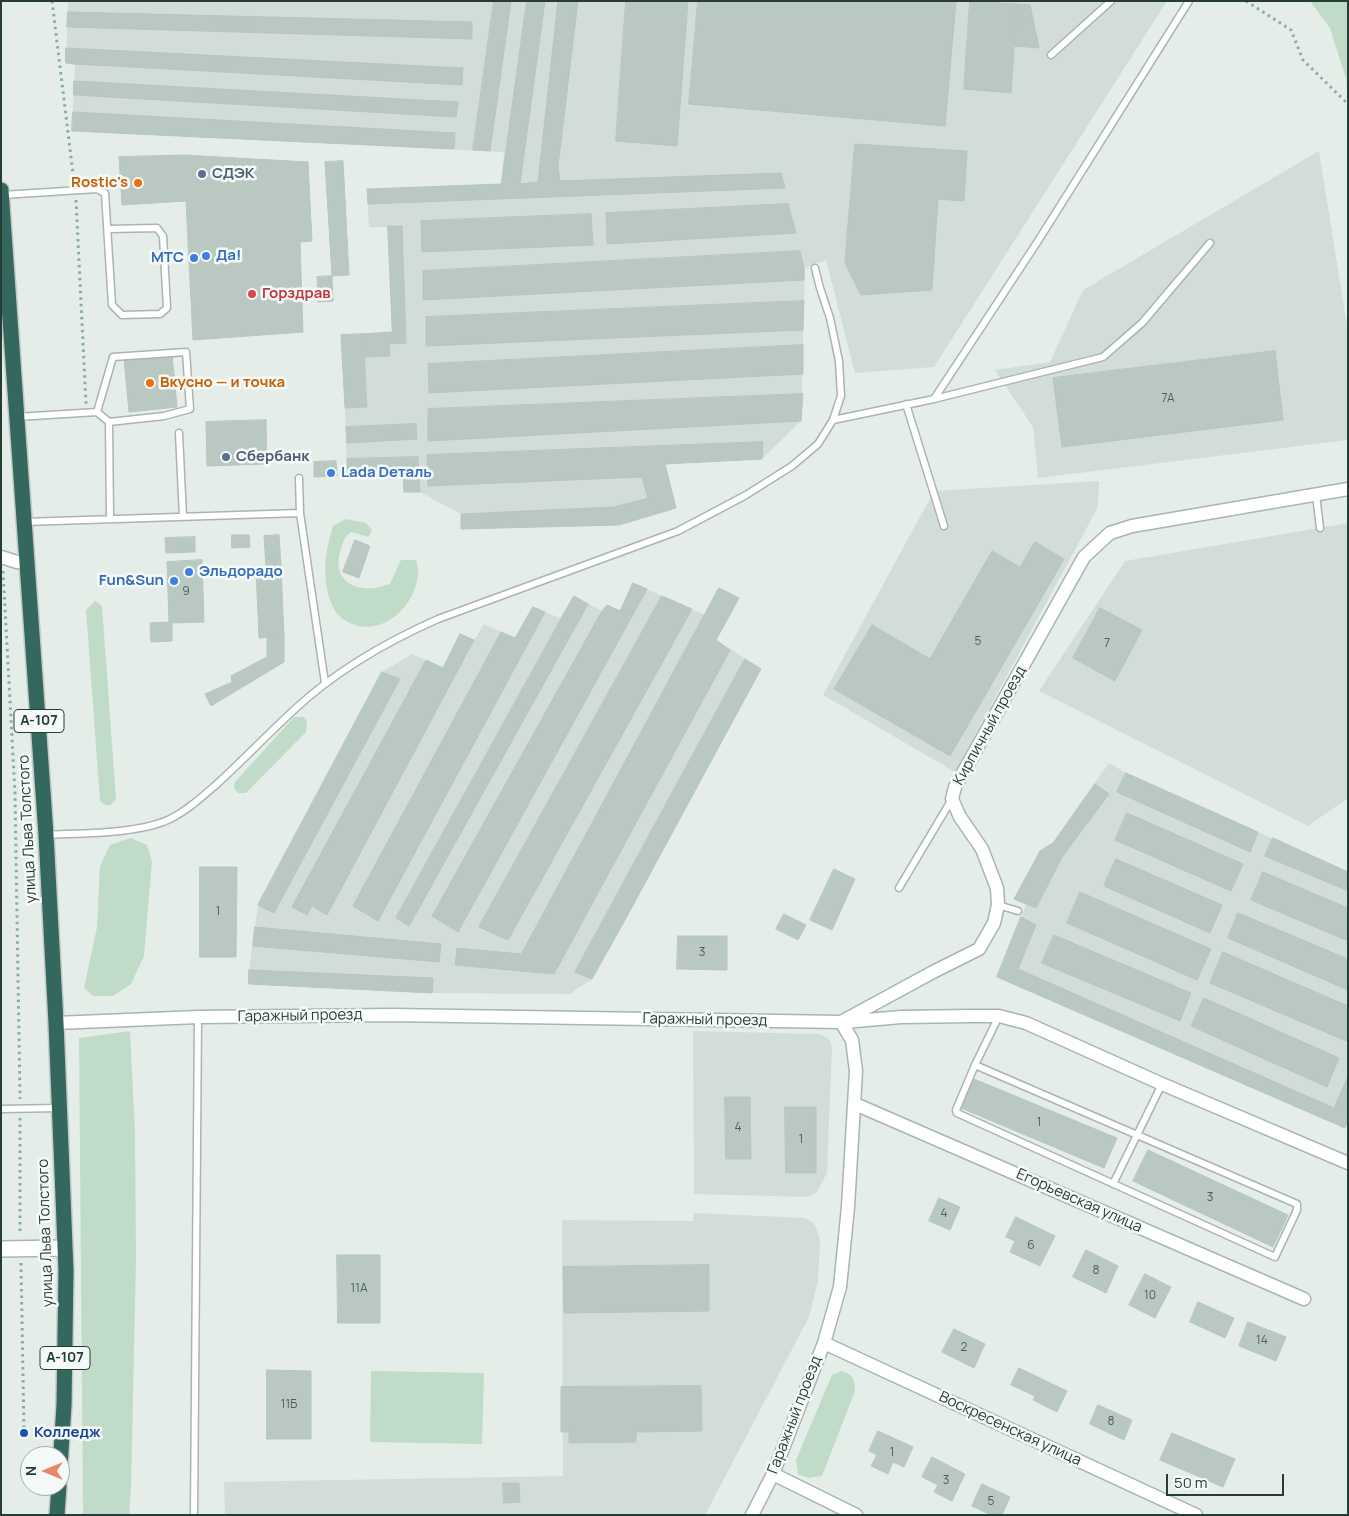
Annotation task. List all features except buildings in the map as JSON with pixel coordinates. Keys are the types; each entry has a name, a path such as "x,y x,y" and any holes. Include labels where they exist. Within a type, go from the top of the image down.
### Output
{"highway":[{"name":"улица Льва Толстого","path":"1,190 28,561 56,1024 66,1248 66,1337 61,1446"},
{"path":"57,1515 58,1496"}],"street":[{"name":"Кирпичный проезд","path":"841,1022 979,949 994,923 998,905 997,888 982,849 960,817 952,799 955,787 1084,557 1110,533 1132,526 1348,489"},
{"path":"2,557 17,562 28,561"},
{"name":"Гаражный проезд","path":"56,1024 198,1017 392,1014 841,1022 852,1040 856,1071 848,1207 840,1287 824,1343 773,1474 752,1515"},
{"path":"841,1022 901,1017 999,1016 1026,1023 1162,1084 1348,1163"},
{"name":"Егорьевская улица","path":"855,1104 1304,1299"},
{"path":"1,1249 66,1248"},
{"name":"Воскресенская улица","path":"824,1343 1196,1515"},
{"path":"773,1474 856,1515"}],"lane":[{"path":"1051,55 1111,1"},
{"path":"934,399 1038,241 1189,1"},
{"path":"2,195 97,189 105,194 112,305 122,315 160,314 167,308 163,236 157,228 108,229"},
{"path":"833,420 934,399 1103,357 1142,322 1210,243"},
{"path":"46,835 115,832 169,820 196,802 295,709 325,684 360,659 401,635 438,619 678,531 746,495 792,466 818,444 833,420 841,396 839,362 830,318 815,268"},
{"path":"17,417 97,412 109,422 164,416 190,409 186,352 113,356 97,412"},
{"path":"906,404 944,526"},
{"path":"109,422 110,519"},
{"path":"179,433 183,517"},
{"path":"299,478 300,513 325,684"},
{"path":"1316,494 1320,528"},
{"path":"24,522 300,513"},
{"path":"898,888 952,799"},
{"path":"998,905 1018,911"},
{"path":"975,1065 1297,1204 1297,1210 1275,1257 956,1113 975,1065 999,1016"},
{"path":"194,1515 198,1017"},
{"path":"1113,1184 1139,1135 1162,1084"},
{"path":"1,1109 59,1108"}],"path":[{"path":"52,1 75,190 86,413"},
{"path":"1246,1 1291,30 1303,60 1348,104"},
{"path":"2,557 15,793 24,1433"}],"shaded area":[{"path":"68,1 1167,1 934,367 855,373 826,260 805,268 801,421 762,459 665,464 676,508 619,525 461,529 461,514 420,492 404,492 402,473 347,475 345,408 367,407 363,334 392,331 388,227 369,227 367,189 501,184 504,152 72,131 75,65 66,63"},
{"path":"1319,151 1348,332 1348,440 1038,478 1033,427 995,370 1050,362 1083,290"},
{"path":"1099,481 1098,507 955,772 823,695 934,491"},
{"path":"1348,523 1348,798 1308,826 1039,691 1125,561"},
{"path":"633,583 705,615 719,588 739,598 716,640 761,669 592,979 570,994 432,993 249,984 249,970 258,905 382,672 412,654 442,668 460,634 474,640 484,624 515,638 533,607 560,618 574,596 602,611 607,605 620,610"},
{"path":"1109,763 1126,773 1348,872 1348,1121 1345,1128 997,977 1026,905 1014,899 1040,851 1053,843"},
{"path":"693,1031 818,1034 830,1040 832,1048 827,1173 817,1192 807,1197 694,1194"},
{"path":"694,1213 805,1218 813,1223 820,1241 818,1281 809,1317 705,1515 225,1515 224,1482 563,1476 562,1220 693,1221"}],"green space":[{"path":"1310,1 1348,1 1348,85 1330,28"},
{"path":"346,519 366,523 372,530 369,537 351,532 346,536 343,543 338,561 339,569 341,575 351,585 375,588 390,584 401,560 416,560 418,575 415,589 408,602 400,612 377,626 364,627 351,623 337,614 326,585 326,556 333,526"},
{"path":"95,601 102,606 116,799 110,806 100,801 86,610"},
{"path":"294,717 304,717 307,722 306,732 246,793 238,793 234,788 235,782"},
{"path":"131,838 147,845 152,862 144,956 131,984 113,996 93,996 84,988 97,927 100,866 110,845"},
{"path":"130,1031 135,1133 136,1259 129,1515 83,1515 79,1038"},
{"path":"371,1371 484,1373 482,1444 370,1442"},
{"path":"841,1371 852,1378 855,1391 822,1476 808,1478 798,1474 796,1460 832,1375"}],"place":[{"name":"СДЭК","path":"202,174"},
{"name":"Rostic's","path":"138,183"},
{"name":"Да!","path":"206,256"},
{"name":"МТС","path":"194,258"},
{"name":"Горздрав","path":"252,294"},
{"name":"Вкусно — и точка","path":"150,383"},
{"name":"Сбербанк","path":"226,457"},
{"name":"Lada Dеталь","path":"331,473"},
{"name":"Эльдорадо","path":"189,572"},
{"name":"Fun&Sun","path":"174,581"},
{"name":"Колледж","path":"24,1433"}]}
